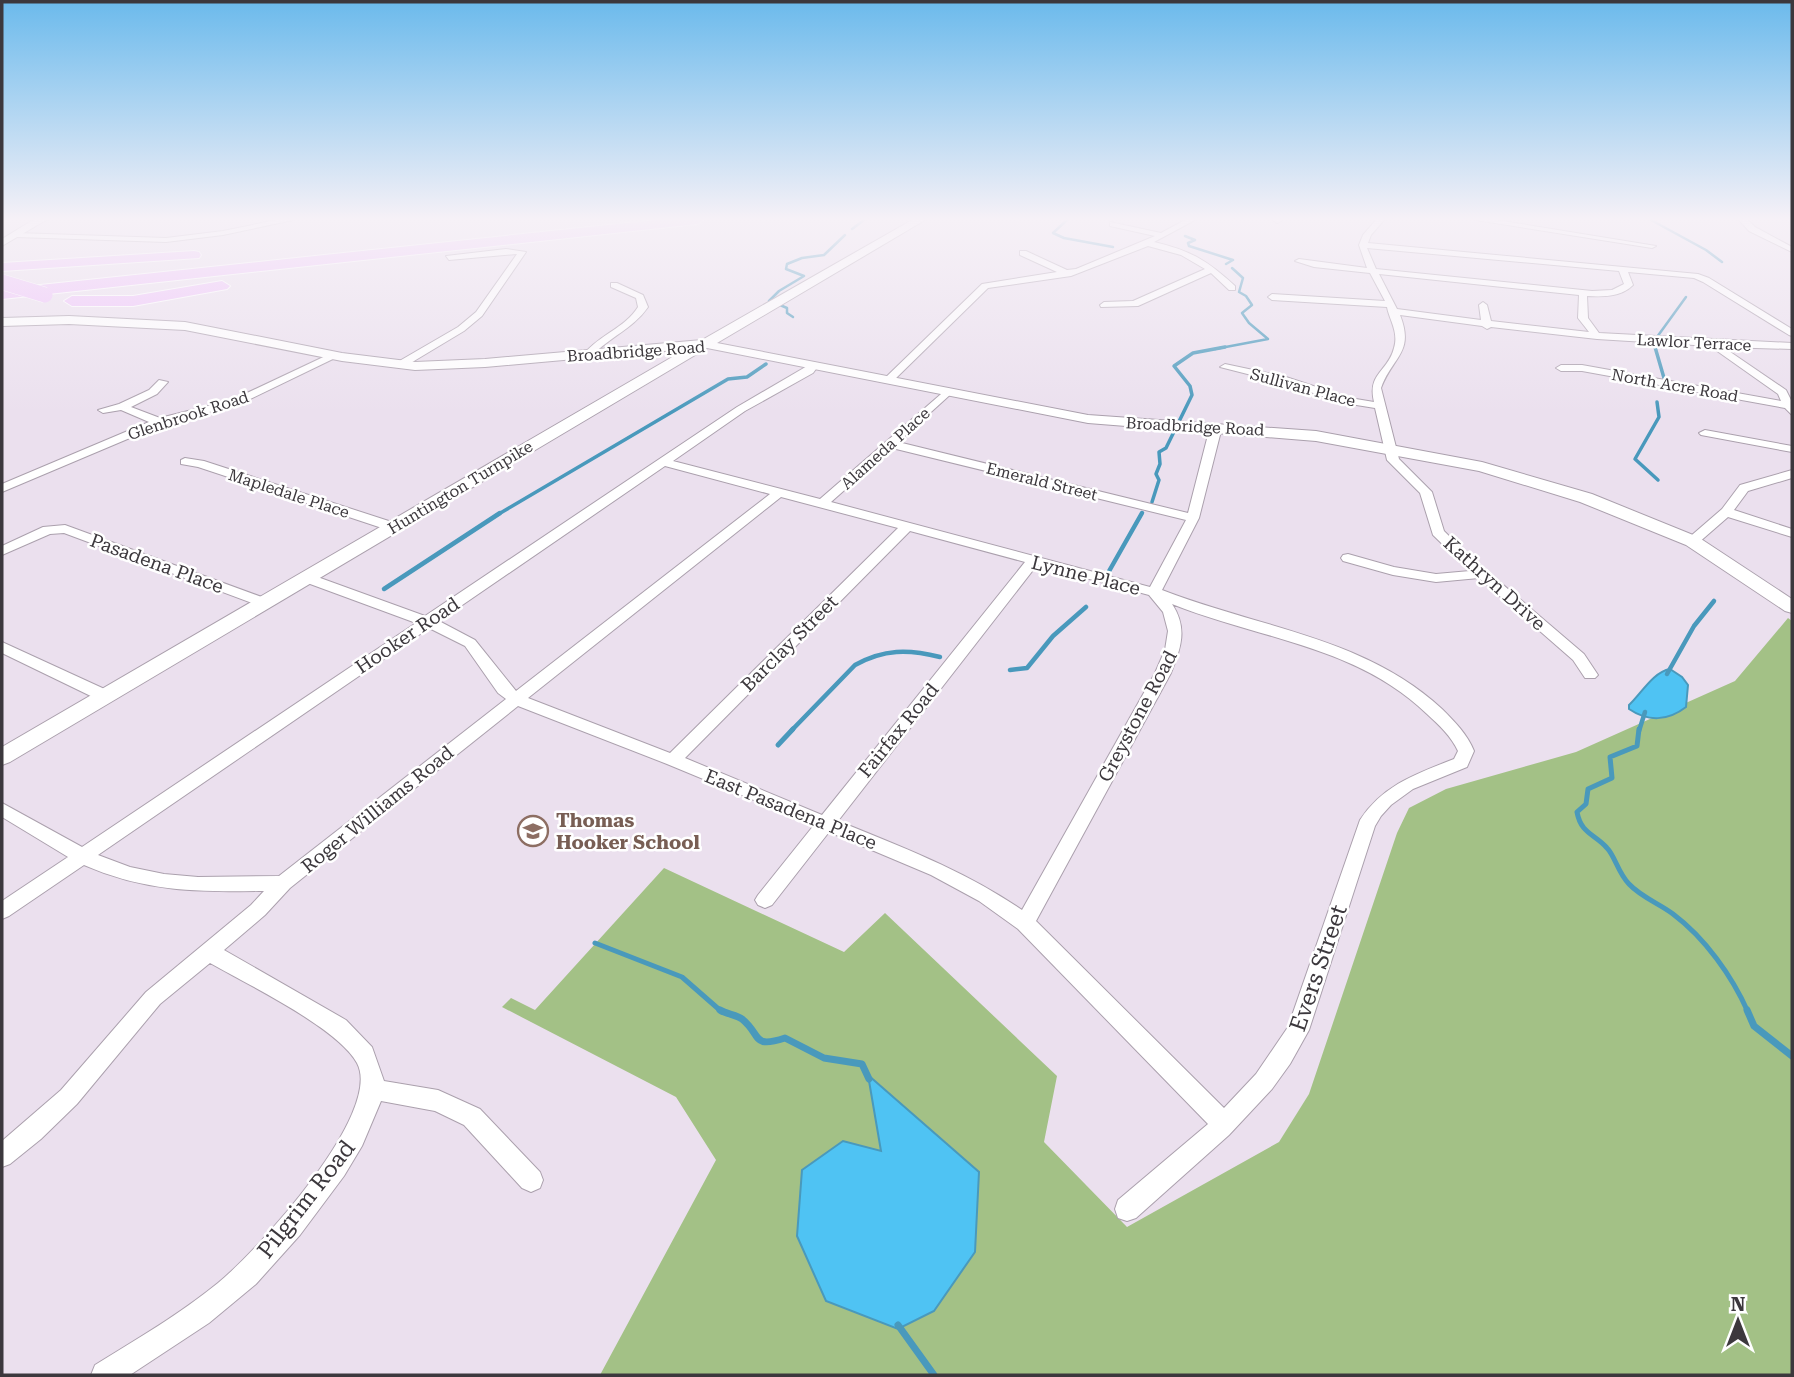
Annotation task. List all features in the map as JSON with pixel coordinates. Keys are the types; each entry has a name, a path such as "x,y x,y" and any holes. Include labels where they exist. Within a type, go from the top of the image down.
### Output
{"highway":[{"path":"9,284 45,295 85,302 151,299 232,284"},
{"path":"2,294 94,284"}],"main road":[{"name":"Huntington Turnpike","path":"2,757 809,284"},
{"name":"Broadbridge Road","path":"2,322 88,320 185,326 400,365 459,365 705,344 1088,419 1296,433 1391,448 1482,467 1553,487 1618,510 1692,541 1792,607"}],"street":[{"path":"400,365 468,324 479,314 500,284"},
{"path":"890,379 985,286 997,284"},
{"path":"1104,305 1135,304 1179,284"},
{"path":"1228,284 1232,288"},
{"path":"1379,284 1400,330 1400,347 1376,388 1391,448"},
{"path":"1497,284 1583,294 1614,292 1627,288 1629,284"},
{"path":"1712,284 1792,333"},
{"path":"589,354 606,337 631,324 643,307 640,297 614,285"},
{"path":"1583,294 1583,318 1597,336"},
{"name":"Lawlor Terrace","path":"1272,297 1391,308 1487,326 1714,345 1792,346"},
{"path":"1483,305 1487,326"},
{"path":"1714,345 1776,388 1791,409"},
{"name":"Glenbrook Road","path":"4,485 159,422 236,402 334,355"},
{"name":"Hooker Road","path":"2,911 741,408 809,371 814,365"},
{"name":"Sullivan Place","path":"1225,368 1266,375 1348,401 1381,406"},
{"name":"North Acre Road","path":"1561,368 1582,368 1791,409"},
{"path":"103,410 122,407 153,391 163,382"},
{"name":"Alameda Place","path":"822,504 948,391"},
{"path":"122,407 159,422"},
{"path":"1154,592 1193,517 1216,427"},
{"path":"1705,433 1792,449"},
{"name":"Emerald Street","path":"891,444 1193,517"},
{"name":"Kathryn Drive","path":"1391,448 1393,460 1426,492 1438,532 1481,573 1579,657 1590,675"},
{"name":"Mapledale Place","path":"185,462 200,464 393,527"},
{"name":"Lynne Place","path":"664,462 1154,592 1185,606 1336,651 1401,684 1455,732 1465,746 1464,760"},
{"path":"1692,541 1726,512 1748,486 1792,474"},
{"name":"Roger Williams Road","path":"2,1156 69,1097 145,1006 258,910 283,883 780,492"},
{"path":"1726,512 1792,533"},
{"name":"Barclay Street","path":"673,760 906,527"},
{"name":"Pasadena Place","path":"2,551 48,530 65,528 265,603"},
{"path":"1348,558 1392,571 1437,578 1481,573"},
{"name":"Fairfax Road","path":"765,900 1033,561"},
{"name":"East Pasadena Place","path":"307,578 428,621 470,643 504,688 516,699 824,822 937,870 986,896 1025,923 1224,1124"},
{"name":"Greystone Road","path":"1025,923 1163,673 1175,646 1177,623 1154,592"},
{"path":"2,648 105,696"},
{"name":"Evers Street","path":"1127,1209 1224,1124 1258,1089 1288,1049 1298,1030 1366,825 1377,806 1406,785 1464,760"},
{"path":"2,809 82,856 148,880 211,884 283,883"},
{"path":"209,952 338,1027 357,1043 364,1054 371,1071 373,1088 438,1101 472,1117 531,1180"},
{"name":"Pilgrim Road","path":"105,1375 195,1318 232,1289 271,1248 344,1155 360,1128 373,1088"}],"green space":[{"path":"1788,618 1792,621 1792,1375 600,1375 716,1160 676,1097 502,1007 511,998 535,1010 664,868 844,952 885,913 1057,1076 1044,1142 1127,1227 1279,1142 1309,1094 1397,833 1409,808 1446,789 1576,752 1735,681","holes":["869,1076 934,1311 881,1151"]}],"water":[{"path":"1670,669 1688,685 1686,707 1672,715 1658,718 1643,716 1629,709 1629,705 1658,674"},
{"path":"868,1075 979,1172 975,1252 934,1311 898,1329 826,1301 797,1236 802,1170 843,1141 881,1151"}],"waterway":[{"path":"769,301 790,284"},
{"path":"1215,349 1268,339 1249,323 1242,313 1252,305 1246,296 1239,292 1241,284"},
{"path":"1657,337 1686,297"},
{"path":"780,305 787,308 787,313 793,317"},
{"path":"1152,502 1159,480 1156,474 1160,464 1159,452 1166,448 1192,395 1190,386 1174,366 1193,353 1225,347"},
{"path":"1655,347 1664,378"},
{"path":"497,515 728,379 747,377 766,364"},
{"path":"1657,402 1659,417 1635,459 1658,480"},
{"path":"384,589 500,513"},
{"path":"1108,573 1142,513"},
{"path":"1667,674 1694,626 1714,601"},
{"path":"1010,670 1027,668 1053,636 1086,607"},
{"path":"791,731 855,665 876,656 896,652 940,657"},
{"path":"1639,731 1645,712"},
{"path":"778,745 793,729"},
{"path":"1639,729 1637,746 1610,757 1612,778 1588,789 1586,804 1577,812 1579,819 1585,829 1610,851 1629,884 1673,914 1707,946 1726,972 1747,1010"},
{"path":"595,943 682,977 722,1012"},
{"path":"720,1010 742,1019 762,1041 785,1038 824,1058 862,1064 869,1079"},
{"path":"1747,1010 1754,1026 1792,1056"},
{"path":"898,1325 934,1375"}],"place":[{"name":"Thomas Hooker School","path":"533,831"}]}
